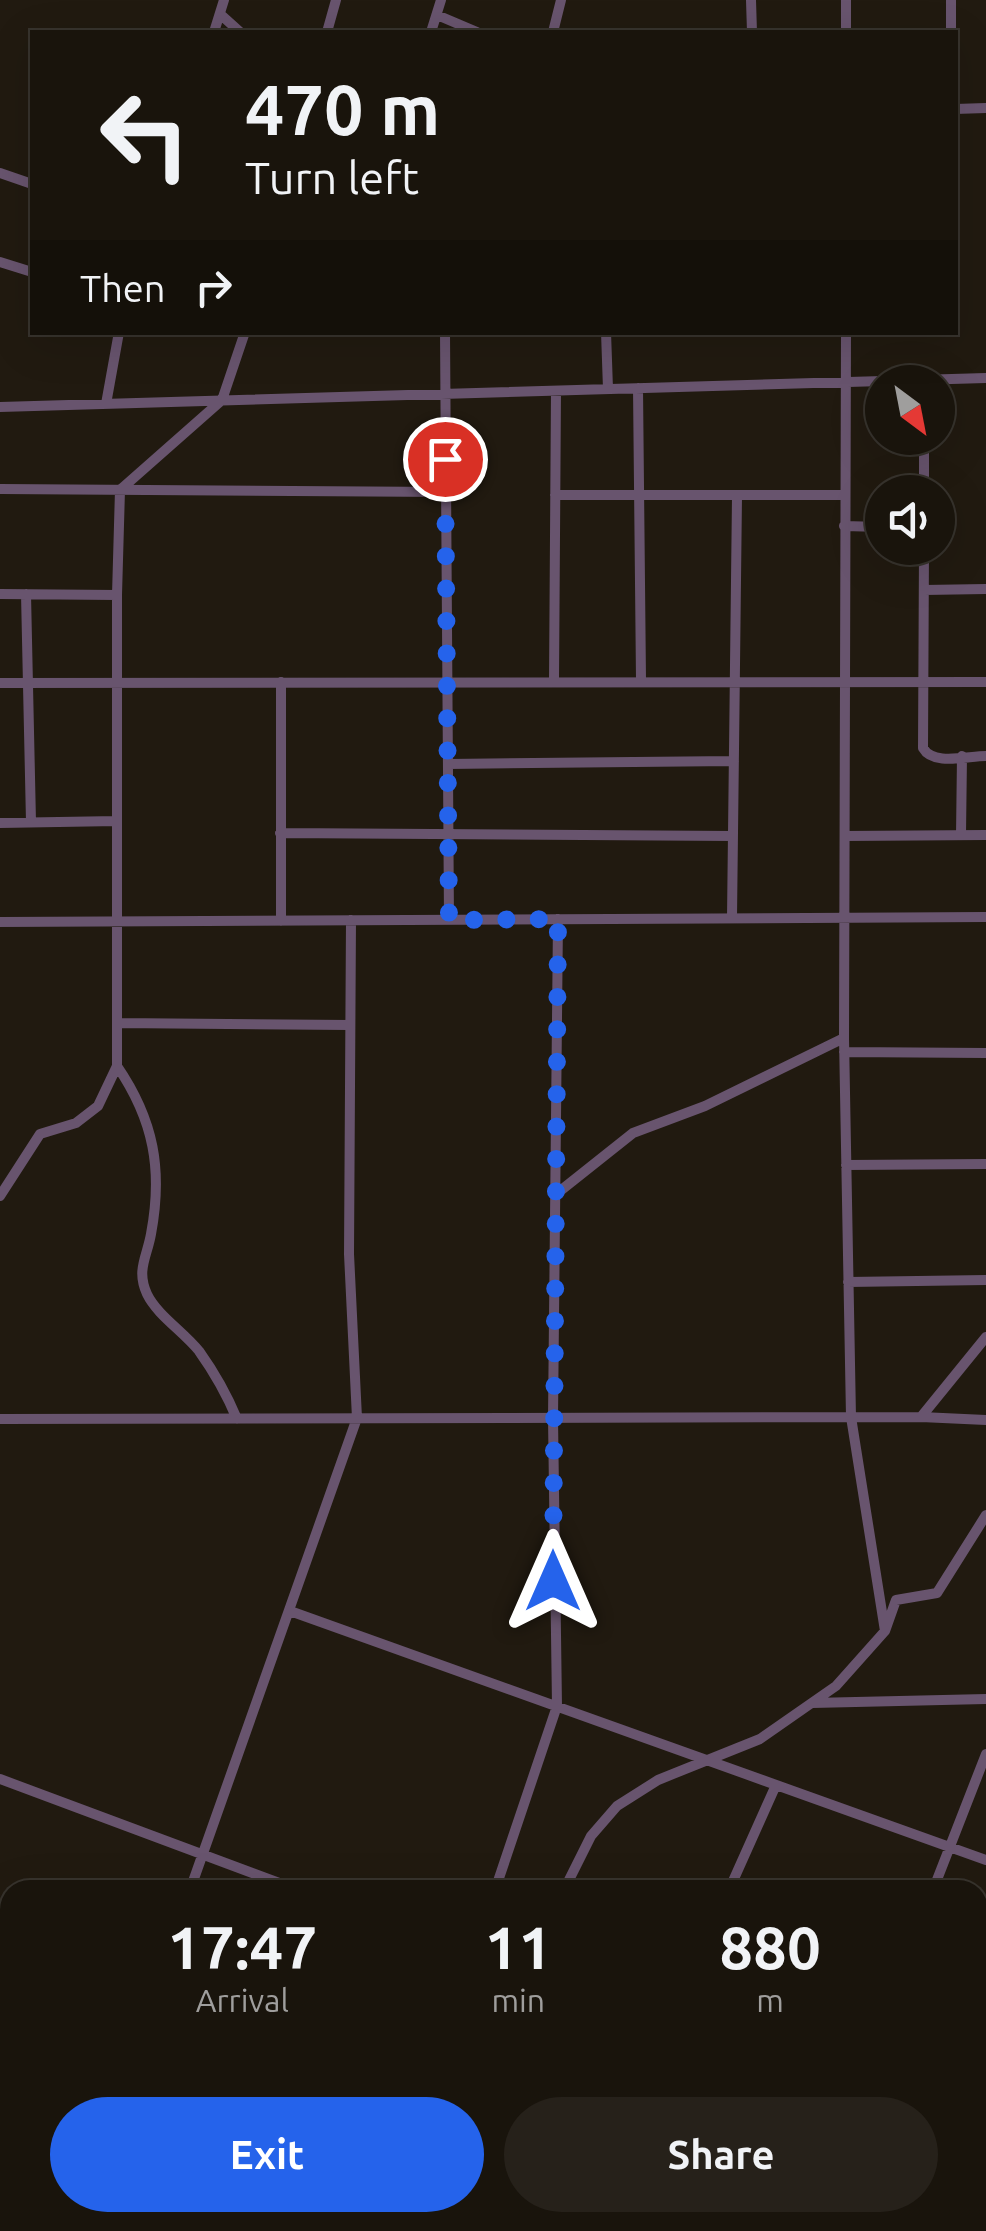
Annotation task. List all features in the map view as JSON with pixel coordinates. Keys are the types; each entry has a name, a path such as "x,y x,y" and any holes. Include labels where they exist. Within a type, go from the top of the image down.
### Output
{"street":[{"path":"215,30 224,0"},
{"path":"327,30 336,0"},
{"path":"431,30 441,0"},
{"path":"554,30 561,0"},
{"path":"751,0 752,30"},
{"path":"846,0 846,30"},
{"path":"951,30 952,0"},
{"path":"220,14 238,30"},
{"path":"437,15 473,30"},
{"path":"958,109 986,108"},
{"path":"0,172 30,183"},
{"path":"0,262 30,271"},
{"path":"106,404 118,335"},
{"path":"0,1196 40,1134 76,1122 98,1106 117,1066 120,490 222,400 244,335"},
{"path":"445,335 449,920"},
{"path":"606,335 608,389"},
{"path":"846,335 844,1052 851,1417 885,1631"},
{"path":"955,380 986,378"},
{"path":"0,407 865,382"},
{"path":"638,388 641,680"},
{"path":"554,681 556,391"},
{"path":"0,489 446,492"},
{"path":"556,496 845,495"},
{"path":"732,918 737,496"},
{"path":"844,526 865,527"},
{"path":"924,565 923,748 934,759 986,756"},
{"path":"924,590 986,589"},
{"path":"0,594 117,594"},
{"path":"26,594 31,822"},
{"path":"0,683 735,679 986,682"},
{"path":"281,682 281,921"},
{"path":"961,835 962,756"},
{"path":"448,764 734,762"},
{"path":"0,822 117,821"},
{"path":"280,833 733,836"},
{"path":"845,836 986,835"},
{"path":"0,922 986,916"},
{"path":"498,1880 556,1706 553,1418 558,919"},
{"path":"194,1880 357,1418 348,1254 351,920"},
{"path":"117,1023 350,1024"},
{"path":"555,1194 633,1134 704,1106 844,1038"},
{"path":"844,1052 986,1052"},
{"path":"117,1066 138,1096 158,1165 151,1237 140,1268 148,1296 199,1352 236,1418"},
{"path":"846,1165 986,1164"},
{"path":"848,1282 986,1280"},
{"path":"921,1417 986,1336"},
{"path":"0,1419 986,1420"},
{"path":"569,1880 592,1836 617,1806 658,1780 760,1738 836,1686 885,1631 896,1600 937,1593 986,1514"},
{"path":"290,1611 986,1860"},
{"path":"812,1703 986,1699"},
{"path":"936,1880 986,1754"},
{"path":"0,1780 272,1880"},
{"path":"734,1880 776,1785"}],"route":[{"path":"445,459 449,920 558,919 553,1581"}]}
